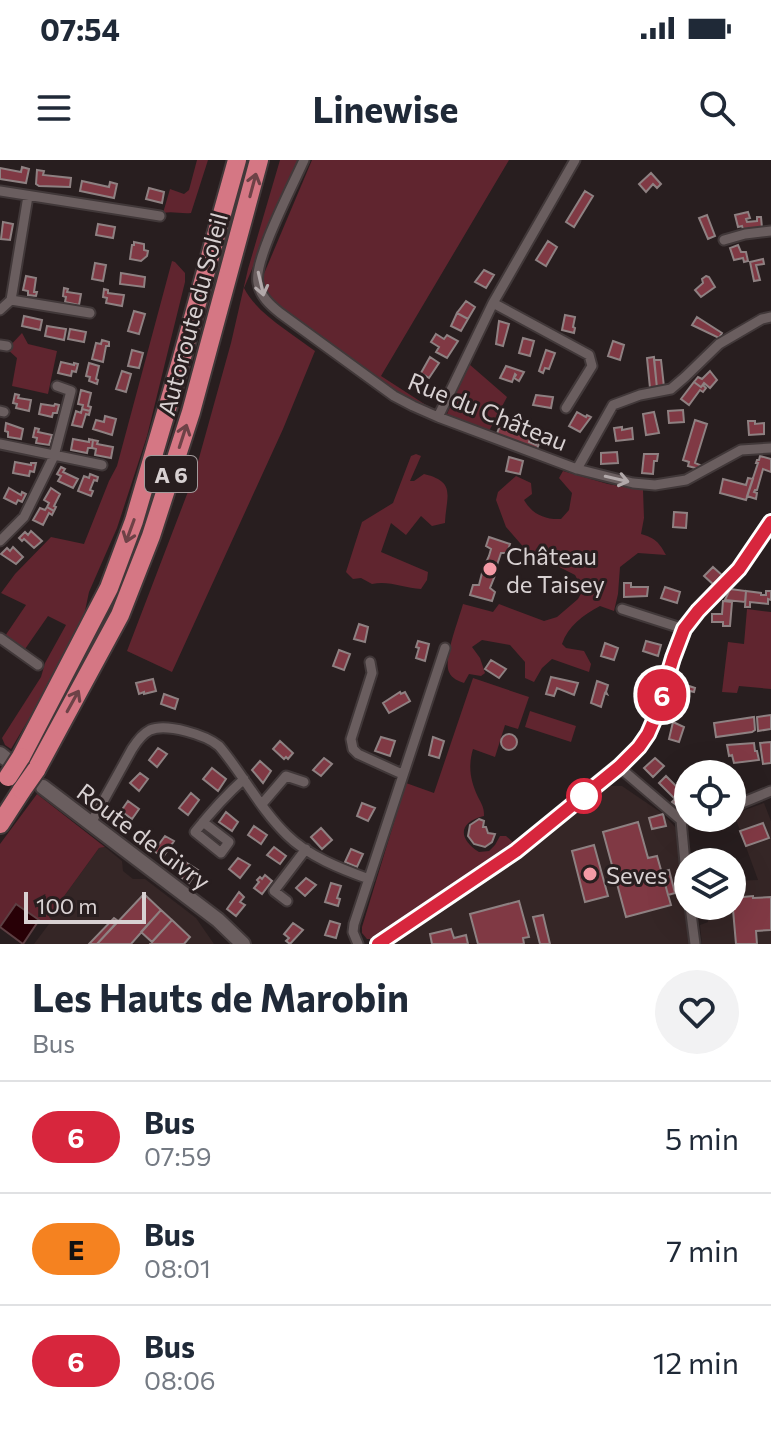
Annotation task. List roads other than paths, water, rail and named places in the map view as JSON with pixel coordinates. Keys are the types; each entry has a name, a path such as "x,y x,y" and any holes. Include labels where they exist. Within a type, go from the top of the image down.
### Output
{"highway":[{"name":"Autoroute du Soleil","path":"0,824 9,771 109,588 134,521 237,160"},
{"name":"Autoroute du Soleil","path":"9,771 39,778 120,615 151,536 191,412 259,160"}],"street":[{"name":"Rue du Château","path":"304,160 260,259 257,282 261,293 280,313 403,401 577,469 633,483 655,485 686,480 741,450 771,448"},
{"path":"438,417 493,303 575,160"},
{"path":"0,191 160,216"},
{"path":"0,310 11,300 28,196"},
{"path":"724,240 771,231"},
{"path":"11,300 90,313"},
{"path":"493,303 589,355 592,366 566,408"},
{"path":"577,469 613,405 640,395 671,389 728,337 771,317"},
{"path":"0,541 24,517 54,456 71,391 57,386"},
{"path":"0,444 102,465"},
{"path":"378,944 516,851 639,747 648,734 684,629 739,569 771,522"},
{"path":"622,609 684,629"},
{"path":"0,638 38,665"},
{"path":"358,944 353,932 354,924 445,648"},
{"path":"370,662 372,673 351,744 358,754 402,774"},
{"path":"91,823 138,739 146,732 161,728 192,733 213,740 230,758 284,833 306,849 369,879"},
{"path":"619,767 674,814"},
{"path":"262,804 286,776 304,782"},
{"name":"Route de Givry","path":"39,778 91,823 254,944"},
{"path":"203,822 244,779"},
{"path":"746,801 771,791"},
{"path":"287,901 274,891 306,849"},
{"name":"Route de Givry","path":"218,920 243,944"},
{"path":"692,920 695,944"}],"place":[{"name":"Château de Taisey","path":"490,569"},
{"name":"Seves","path":"590,874"}]}
